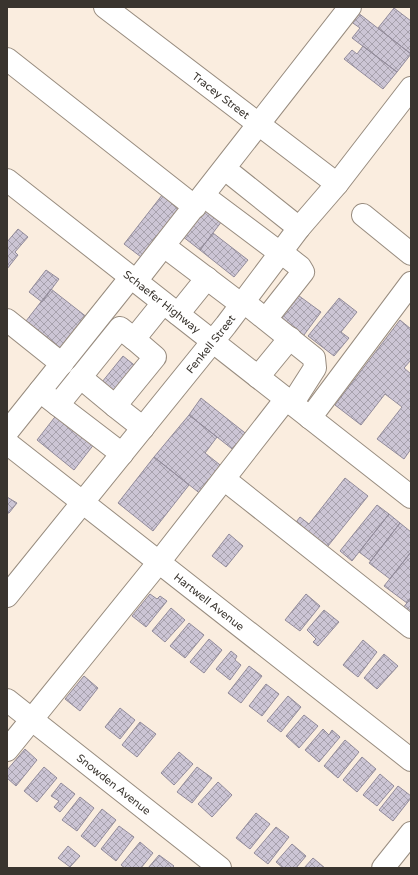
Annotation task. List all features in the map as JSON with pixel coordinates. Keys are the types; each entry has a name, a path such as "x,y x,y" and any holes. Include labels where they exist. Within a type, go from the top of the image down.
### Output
{"street":[{"name":"Tracey Street","path":"105,7 337,184"},
{"path":"7,432 62,364 164,246 350,7"},
{"path":"7,59 199,201 281,253 300,267 303,272 266,319"},
{"name":"Fenkell Street","path":"7,596 213,341 411,88"},
{"path":"225,169 300,228"},
{"name":"Schaefer Highway","path":"7,180 411,497"},
{"path":"363,215 411,254"},
{"path":"7,750 315,368 316,362 310,354 266,319 206,278 164,246"},
{"path":"134,339 206,278"},
{"path":"310,418 411,283"},
{"path":"7,320 62,364"},
{"path":"58,405 120,328 155,357 115,406"},
{"path":"258,377 290,338"},
{"path":"80,378 143,428"},
{"path":"40,391 122,454"},
{"name":"Hartwell Avenue","path":"7,443 411,760"},
{"path":"224,479 411,627"},
{"name":"Snowden Avenue","path":"7,700 220,868"},
{"path":"383,868 411,833"}],"building":[{"path":"394,8 411,21 411,54 378,28"},
{"path":"357,12 411,54 397,72 352,38 360,28 350,21"},
{"path":"363,46 397,72 383,89 344,59 352,50 357,54"},
{"path":"166,190 186,206 145,260 124,244"},
{"path":"204,207 222,221 200,250 182,236"},
{"path":"18,229 28,237 15,252 18,255 7,269 7,242"},
{"path":"213,233 248,260 234,277 200,250"},
{"path":"46,270 59,279 42,302 29,292"},
{"path":"51,289 88,318 63,350 26,321"},
{"path":"291,290 321,312 301,339 271,318"},
{"path":"339,298 357,312 341,332 349,338 334,356 308,336"},
{"path":"400,320 411,329 411,360 404,368 411,374 411,449 404,459 377,439 402,407 385,394 361,425 335,405"},
{"path":"123,356 138,368 116,394 102,382"},
{"path":"201,398 249,436 236,452 189,415"},
{"path":"58,413 95,443 74,470 37,440"},
{"path":"189,415 217,437 205,453 229,472 207,499 154,457"},
{"path":"154,457 189,485 153,531 118,503"},
{"path":"345,478 368,496 324,551 293,526 300,517 309,524"},
{"path":"7,497 17,503 9,513 7,513"},
{"path":"377,505 389,514 352,561 340,551"},
{"path":"389,514 400,523 371,561 359,552"},
{"path":"400,523 411,532 411,552 390,579 369,563"},
{"path":"229,534 243,546 226,567 212,556"},
{"path":"411,552 411,598 407,603 384,586"},
{"path":"150,594 157,599 160,596 167,601 146,627 132,616"},
{"path":"306,594 320,606 300,631 285,620"},
{"path":"411,598 411,616 402,609"},
{"path":"171,608 185,620 165,642 152,631"},
{"path":"324,610 339,622 318,646 313,642 316,639 307,630"},
{"path":"189,623 204,635 185,658 170,646"},
{"path":"209,639 222,650 204,673 190,662"},
{"path":"363,640 377,652 358,677 343,665"},
{"path":"231,651 237,656 235,660 241,665 230,680 216,669"},
{"path":"384,654 398,666 377,689 364,678"},
{"path":"249,666 262,676 241,703 228,693"},
{"path":"84,676 98,688 80,711 65,699"},
{"path":"266,684 279,694 262,716 249,706"},
{"path":"288,696 301,707 281,732 267,721"},
{"path":"120,708 135,720 120,739 105,727"},
{"path":"304,715 318,726 299,748 286,736"},
{"path":"140,722 156,734 137,757 122,745"},
{"path":"323,729 329,735 332,730 340,737 319,762 305,750"},
{"path":"345,740 359,752 338,778 324,766"},
{"path":"25,749 37,760 16,786 7,778 7,770"},
{"path":"179,752 193,764 174,785 161,773"},
{"path":"362,757 376,769 357,792 343,780"},
{"path":"44,767 57,778 37,802 24,791"},
{"path":"197,767 212,778 192,803 177,792"},
{"path":"380,774 394,786 377,806 363,795"},
{"path":"218,782 232,795 212,817 198,804"},
{"path":"61,783 75,794 60,812 54,807 59,801 51,796"},
{"path":"398,786 411,796 411,798 393,821 379,810"},
{"path":"80,797 94,808 77,831 62,820"},
{"path":"102,809 116,820 95,847 81,836"},
{"path":"256,813 270,824 250,849 236,838"},
{"path":"119,826 134,837 116,861 101,849"},
{"path":"276,827 289,837 268,864 254,853"},
{"path":"140,842 153,853 141,868 125,868 121,865"},
{"path":"292,844 306,856 296,868 283,868 276,862"},
{"path":"68,846 80,856 70,867 58,858"},
{"path":"159,855 174,866 172,868 148,868"},
{"path":"313,858 325,868 304,868"}]}
